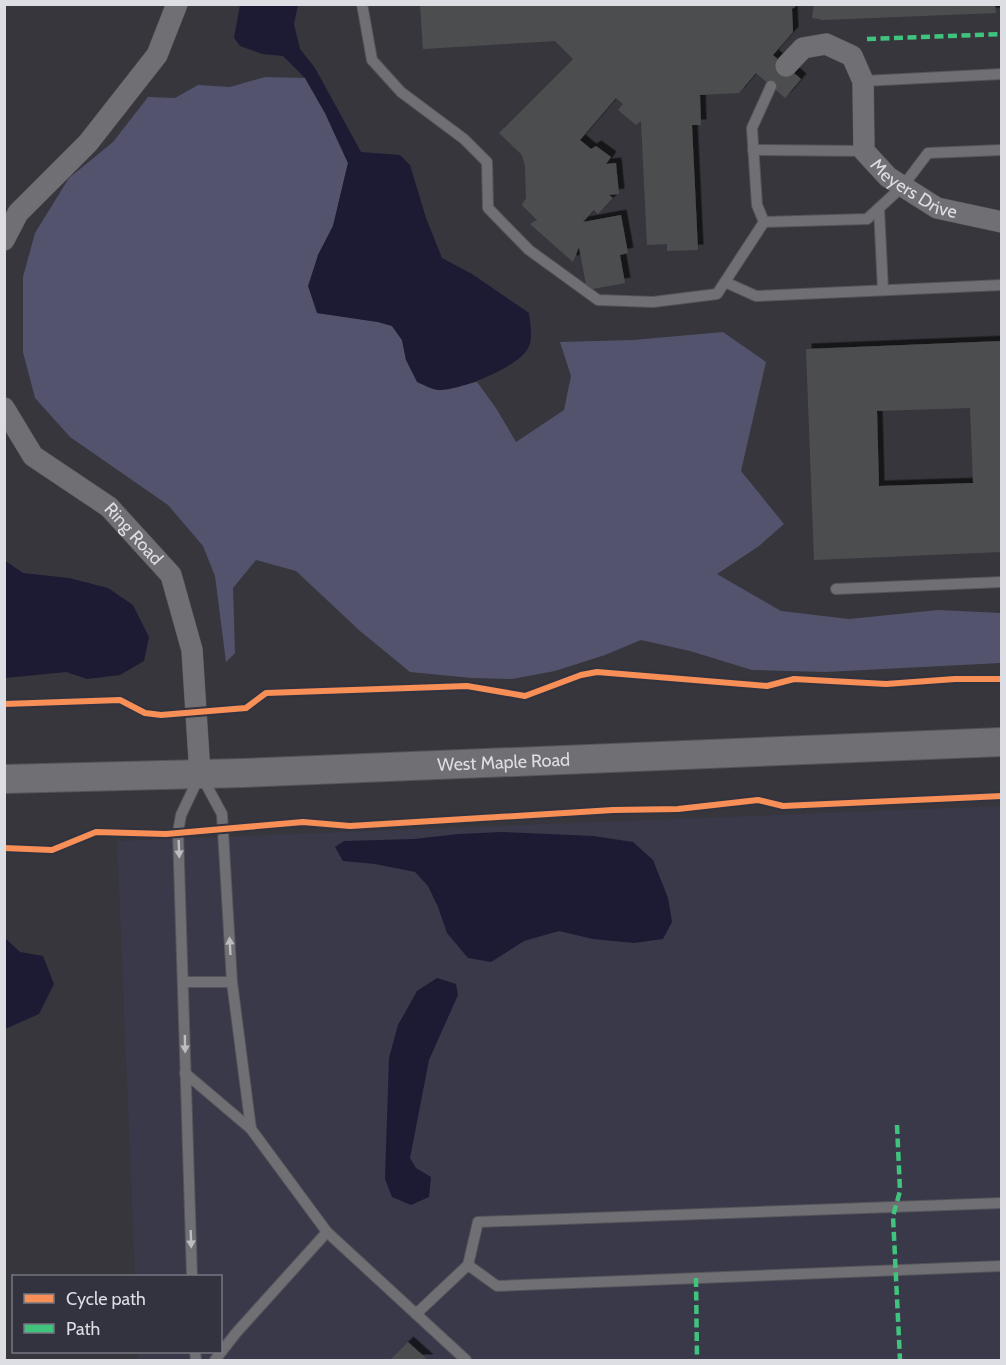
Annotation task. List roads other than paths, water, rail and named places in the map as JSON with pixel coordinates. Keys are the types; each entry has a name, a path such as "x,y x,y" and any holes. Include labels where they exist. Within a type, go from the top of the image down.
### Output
{"main road":[{"name":"West Maple Road","path":"4,779 200,774 1002,742"}],"street":[{"path":"4,240 18,213 88,143 157,55 177,4"},
{"name":"Meyers Drive","path":"786,66 802,48 826,45 852,56 863,81 864,151 888,177 937,208 1002,222"},
{"name":"Ring Road","path":"4,408 33,456 109,507 171,575 192,650 200,774"}],"lane":[{"path":"362,4 372,60 401,92 464,139 487,162 488,208 529,250 598,300 653,302 717,294 764,222"},
{"path":"863,81 1002,74"},
{"path":"764,222 757,205 752,128 771,86"},
{"path":"753,150 864,151"},
{"path":"764,222 867,219 903,186 928,153 1002,150"},
{"path":"879,208 883,290"},
{"path":"725,282 756,296 1002,285"},
{"path":"836,589 1002,582"},
{"path":"192,1275 178,832 182,815 200,774"},
{"path":"200,774 222,814 232,982 252,1129"},
{"path":"184,982 232,982"},
{"path":"185,1073 252,1129 327,1232 466,1360"},
{"path":"416,1314 468,1265 478,1222 1002,1203"},
{"path":"222,1351 327,1232"},
{"path":"468,1265 497,1286 1002,1266"}]}
